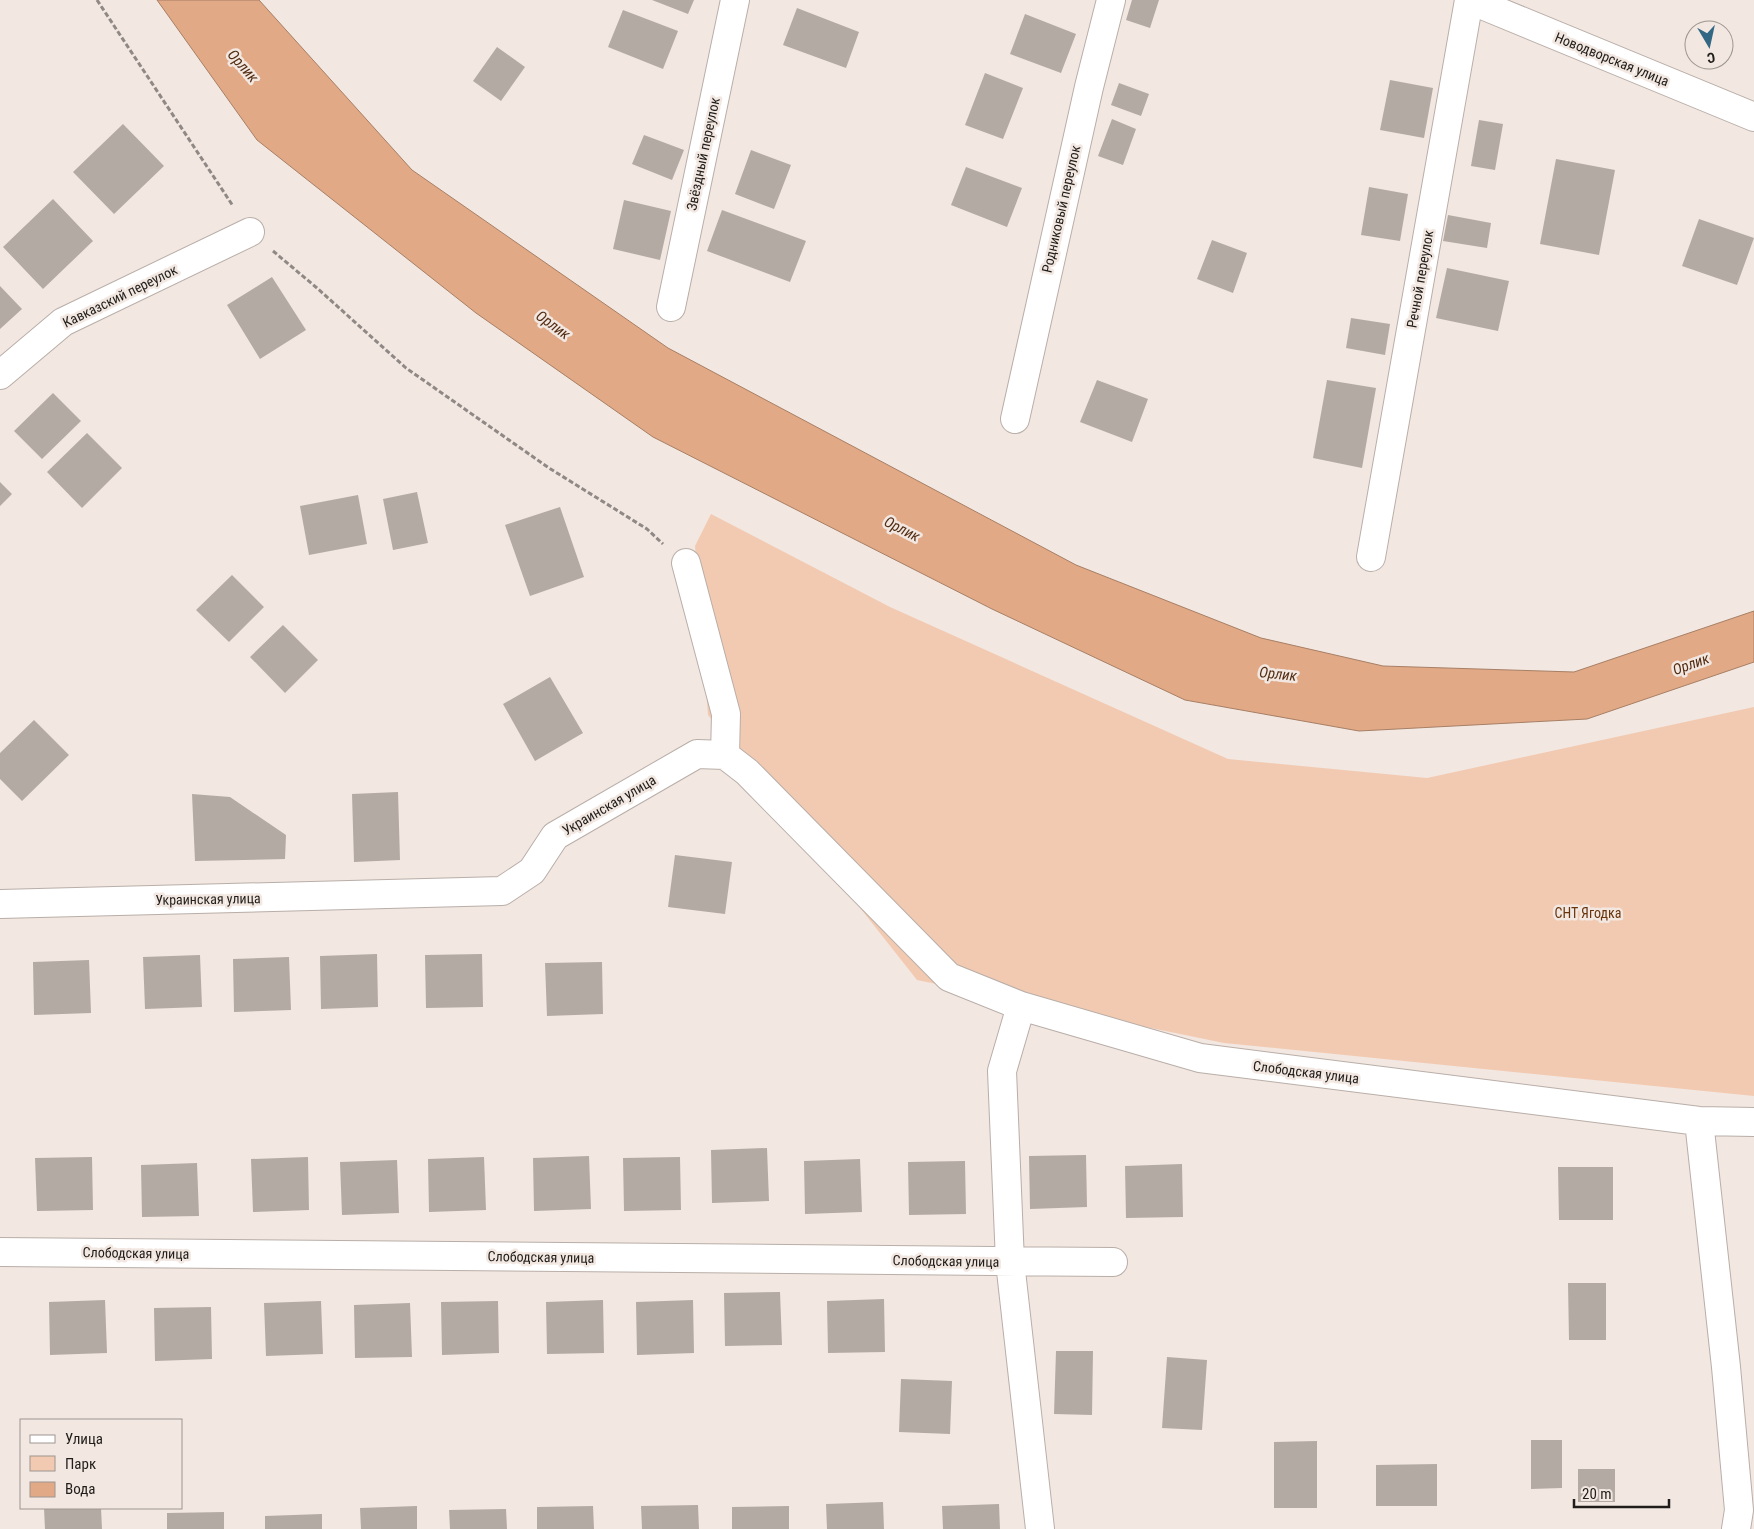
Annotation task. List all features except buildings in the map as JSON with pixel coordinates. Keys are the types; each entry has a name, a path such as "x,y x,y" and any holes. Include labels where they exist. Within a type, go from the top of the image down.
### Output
{"street":[{"name":"Звёздный переулок","path":"671,308 736,0"},
{"name":"Родниковый переулок","path":"1015,419 1089,87 1111,0"},
{"name":"Новодворская улица","path":"1470,0 1754,118"},
{"name":"Речной переулок","path":"1371,557 1470,0"},
{"name":"Кавказский переулок","path":"0,374 63,322 250,232"},
{"path":"686,563 726,714 725,755 748,772 950,977 1021,1006"},
{"name":"Украинская улица","path":"0,904 502,891 532,871 555,836 697,754 725,755"},
{"name":"Слободская улица","path":"0,1252 1010,1262 1002,1070 1021,1006 1200,1058 1699,1121 1754,1122"},
{"path":"1699,1121 1726,1367 1739,1510 1736,1529"},
{"path":"1040,1529 1010,1262 1114,1262"}],"path":[{"path":"97,0 250,232 317,288 406,368 549,468 647,529 686,563"}],"green space":[{"name":"СНТ Ягодка","path":"711,514 890,607 1228,759 1427,778 1754,707 1754,1096 1224,1043 917,980 708,715 695,546"}],"water":[{"name":"Орлик","path":"157,0 259,0 412,170 668,348 1076,565 1261,638 1383,666 1574,672 1754,611 1754,662 1587,719 1359,731 1185,700 992,609 653,437 476,313 257,140"}]}
